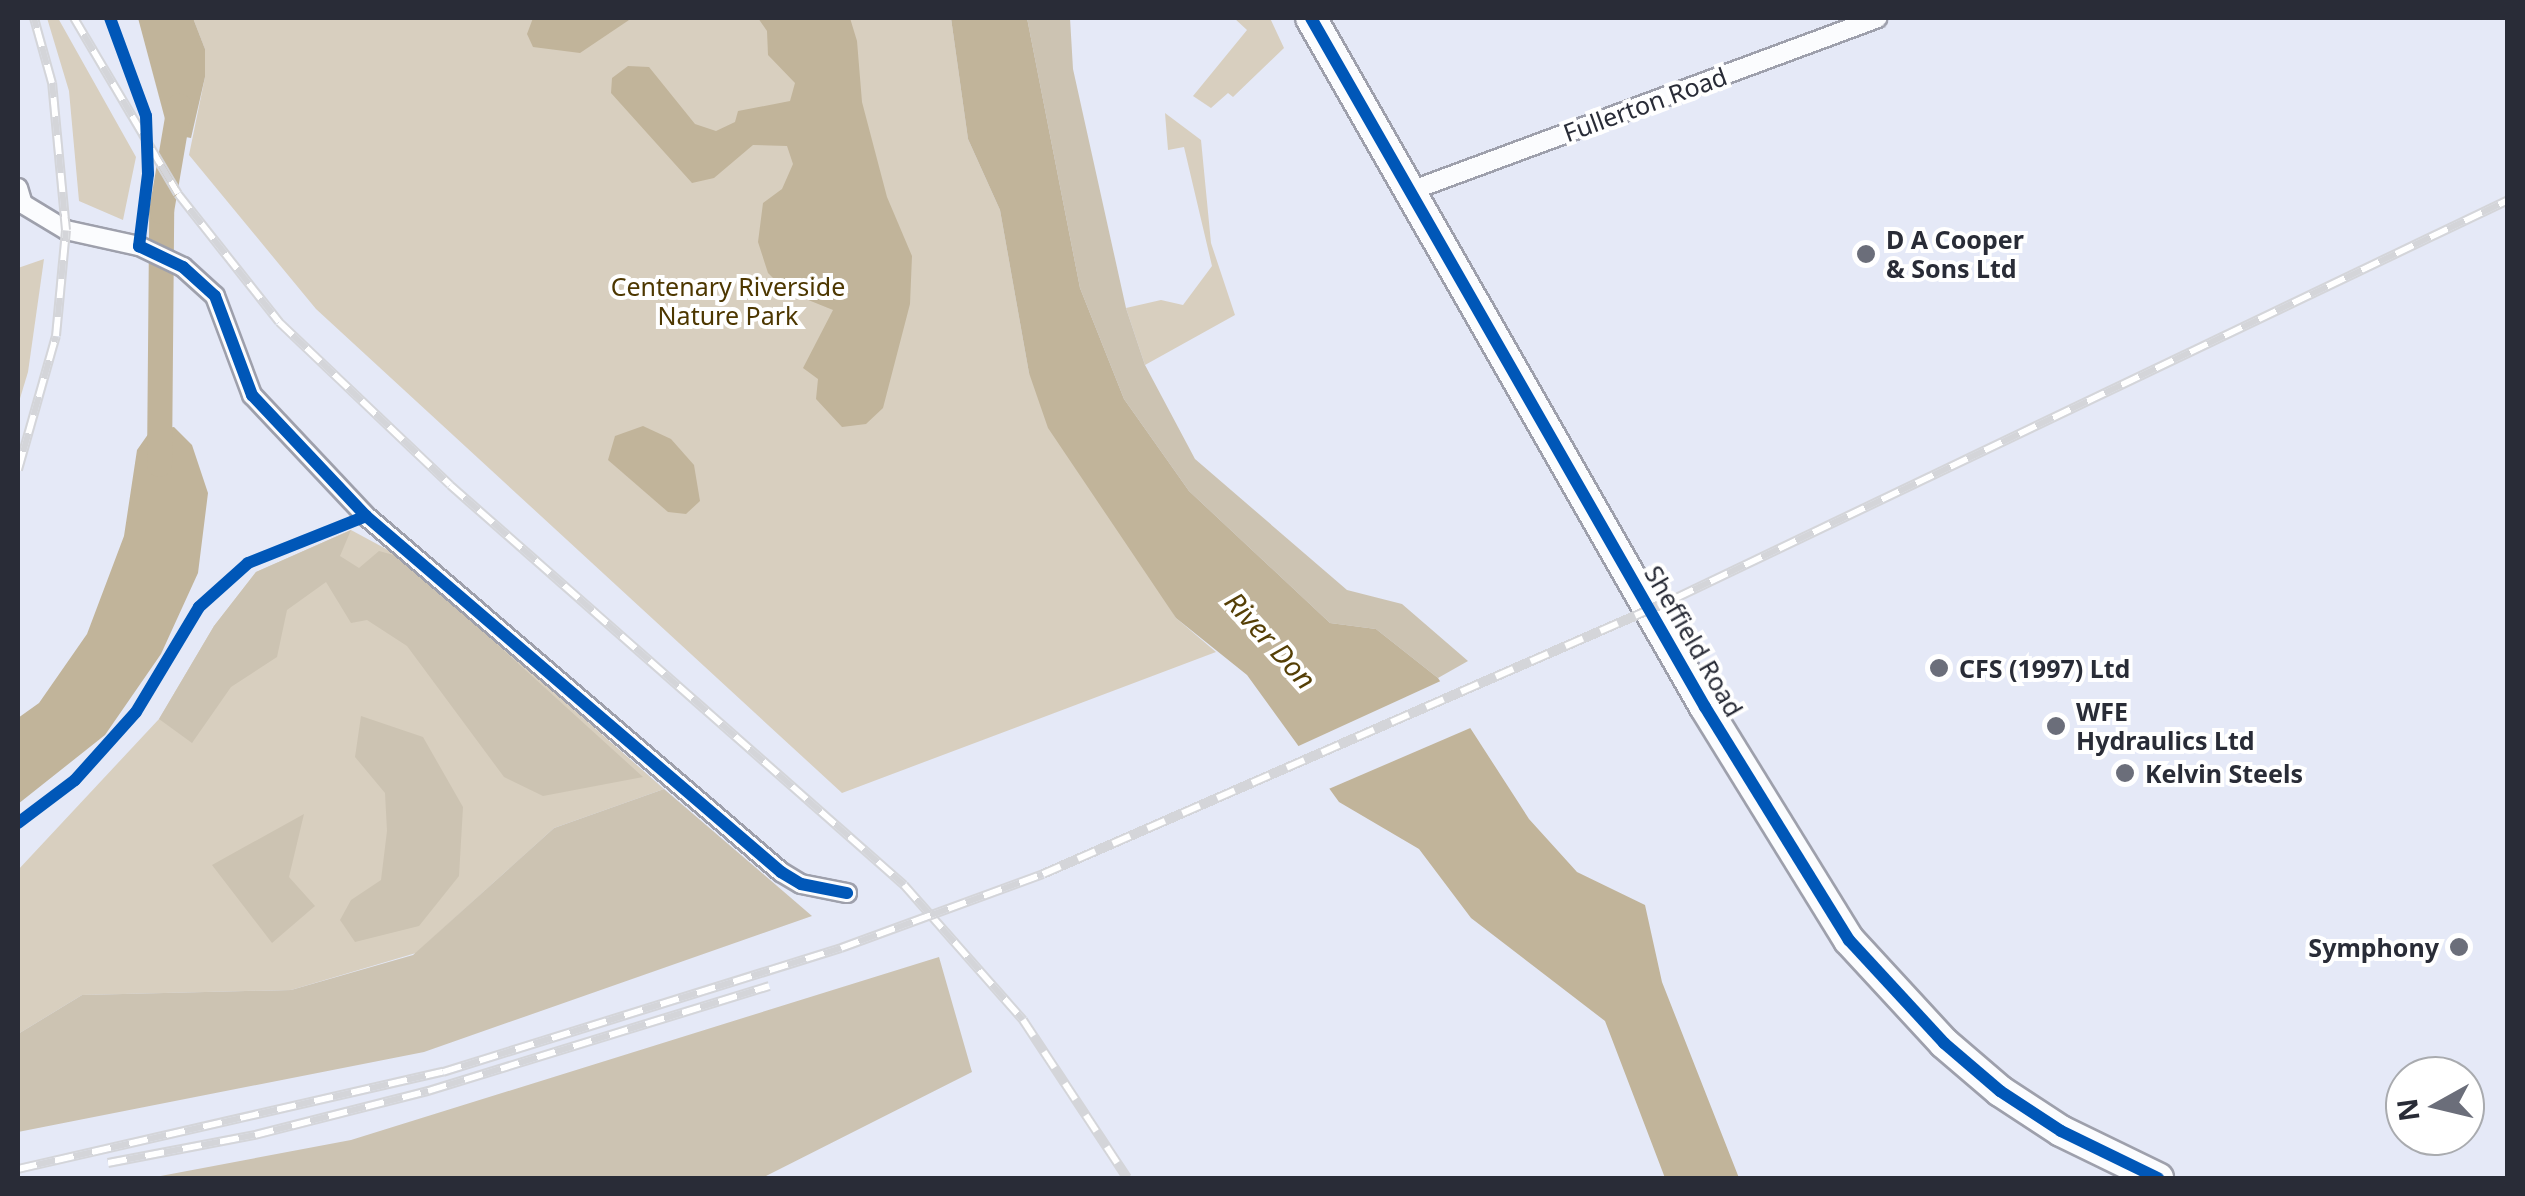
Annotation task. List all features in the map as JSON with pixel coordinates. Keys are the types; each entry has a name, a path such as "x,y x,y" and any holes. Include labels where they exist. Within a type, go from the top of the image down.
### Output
{"main road":[{"name":"Sheffield Road","path":"1311,18 1706,707 1850,940 1902,1001 2000,1091 2061,1130 2158,1178"}],"street":[{"name":"Fullerton Road","path":"1413,190 1877,18"},
{"path":"19,200 66,230 148,250 183,267 214,296 252,395 366,516 781,872 801,884 847,893"}],"green space":[{"path":"47,18 58,18 136,157 123,220 79,201 69,91"},
{"name":"Centenary Riverside Nature Park","path":"193,18 951,18 968,139 1000,210 1029,373 1176,618 1216,652 842,793 316,309 189,155 205,77 205,49"},
{"path":"1234,18 1270,18 1284,48 1233,97 1228,93 1211,108 1193,96 1247,30"},
{"path":"1165,113 1201,140 1211,243 1235,315 1145,365 1126,308 1161,300 1183,305 1212,266 1184,147 1168,150"},
{"path":"44,259 28,372 18,405 18,268"},
{"path":"351,530 401,557 664,789 554,828 416,953 291,990 82,995 18,1034 18,870 159,719 214,626 256,572"}],"shaded area":[{"path":"1027,18 1070,18 1073,69 1126,308 1145,365 1195,459 1347,590 1402,604 1468,661 1438,678 1376,629 1330,623 1189,491 1124,399 1080,288"},
{"path":"351,530 340,556 359,568 379,551 401,557 643,777 543,796 504,777 407,646 367,620 351,623 326,582 287,610 277,657 231,687 192,743 159,719 214,626 256,572"},
{"path":"361,716 423,737 463,807 459,876 419,926 355,942 340,920 351,900 381,880 387,831 385,793 355,757"},
{"path":"664,789 812,916 424,1052 18,1132 18,1034 82,995 291,990 413,955 554,828"},
{"path":"304,814 289,877 315,906 272,943 212,865"},
{"path":"939,957 972,1072 766,1176 150,1178 351,1140"}],"water":[{"path":"138,18 193,18 205,49 205,77 191,138 169,134"},
{"path":"533,18 632,18 580,53 533,47 527,34"},
{"path":"758,18 850,18 857,41 862,102 887,197 912,256 910,304 883,408 866,424 842,427 816,399 818,379 803,368 833,310 786,291 768,273 758,242 763,203 782,189 793,164 787,146 753,145 714,178 692,183 611,93 612,78 628,66 649,67 695,124 716,131 735,122 738,111 790,101 795,83 768,55 767,31"},
{"name":"River Don","path":"951,18 1027,18 1080,288 1124,399 1189,491 1330,623 1376,629 1438,678 1529,819 1577,872 1645,905 1662,982 1739,1178 1665,1178 1605,1021 1471,918 1419,849 1339,802 1247,675 1176,618 1048,428 1029,373 1000,210 968,139"},
{"path":"643,426 671,439 694,465 700,501 686,514 668,512 608,460 615,436"},
{"path":"174,427 192,445 208,493 198,573 161,654 105,735 18,804 18,718 39,703 87,634 124,536 137,450 151,430"}],"pier":[{"path":"1445,679 1475,726 1324,791 1292,749"}],"waterway":[{"path":"159,464 161,211 179,106"}],"railway":[{"path":"18,470 56,336 66,230 52,83 34,18"},
{"path":"74,18 178,194 279,322 450,485 904,885 1023,1020 1127,1178"},
{"path":"18,1169 443,1072 841,948 1043,874 1676,598 2508,200"},
{"path":"108,1163 255,1135 428,1091 769,986"}],"cycle path":[{"path":"110,18 146,116 148,174 139,246 183,267 215,296 252,395 366,516 781,872 801,884 847,893"},
{"path":"1311,18 1705,707 1849,940 1944,1043 2000,1091 2061,1131 2158,1178"},
{"path":"18,823 75,780 136,712 199,607 248,563 366,516"}],"place":[{"name":"D A Cooper & Sons Ltd","path":"1866,254"},
{"name":"CFS (1997) Ltd","path":"1939,668"},
{"name":"WFE Hydraulics Ltd","path":"2056,726"},
{"name":"Kelvin Steels","path":"2125,773"},
{"name":"Symphony","path":"2459,947"}]}
